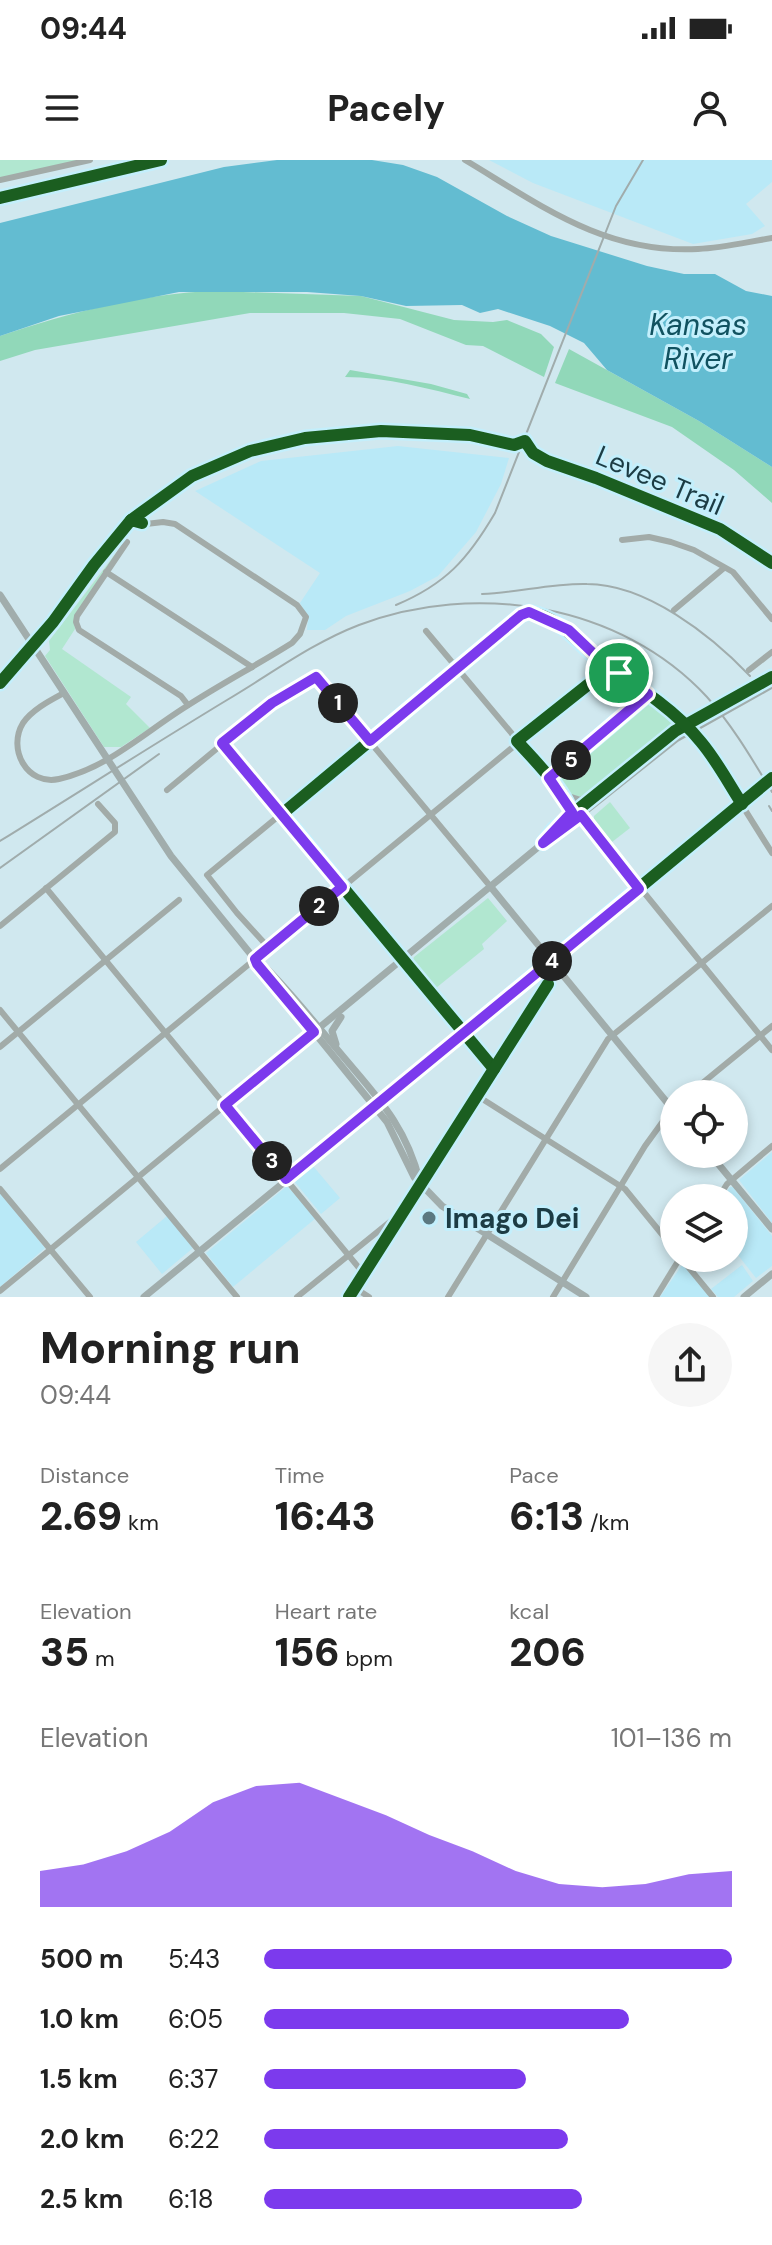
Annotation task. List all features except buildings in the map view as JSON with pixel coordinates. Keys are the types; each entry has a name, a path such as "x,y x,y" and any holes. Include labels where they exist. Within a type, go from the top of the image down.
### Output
{"main road":[{"path":"0,595 62,694 187,877 257,964 350,1063"},
{"path":"543,843 571,815 675,731 772,677"},
{"path":"317,1030 490,886 581,815 616,780 691,730 772,685"},
{"path":"490,886 660,1092"},
{"path":"360,994 352,1007 337,1020 332,1031 335,1042 378,1104 410,1172 442,1206 586,1297"},
{"path":"317,1030 378,1104"},
{"path":"144,1297 378,1104"},
{"path":"722,1168 772,1229"},
{"path":"744,1297 772,1274"}],"street":[{"path":"0,180 90,160"},
{"path":"465,160 562,218 608,238 645,247 691,249 719,248 772,238"},
{"path":"62,694 28,717 19,733 21,760 30,772 43,779 56,780 96,767 188,705 292,643 300,634 306,617 297,605 175,524 146,524"},
{"path":"622,540 636,537 671,542 694,550 733,572 772,619"},
{"path":"127,542 76,622 79,630 181,696 188,705"},
{"path":"674,610 724,568"},
{"path":"106,572 252,667"},
{"path":"268,947 207,875 525,613 533,613 569,630 609,668 648,694 702,743 772,853"},
{"path":"426,631 549,778 571,809 571,815"},
{"path":"749,670 772,652"},
{"path":"0,1169 609,668"},
{"path":"167,790 272,703 316,677 490,886"},
{"path":"549,778 648,694"},
{"path":"222,743 494,1069"},
{"path":"378,1104 772,778"},
{"path":"561,794 581,800 616,780"},
{"path":"0,926 115,832 115,823 98,804"},
{"path":"581,815 772,1050"},
{"path":"46,888 364,1274"},
{"path":"0,1047 179,900"},
{"path":"448,1297 608,1039 772,906"},
{"path":"349,1297 548,984"},
{"path":"0,1010 237,1297"},
{"path":"706,1080 772,1026"},
{"path":"0,1291 317,1030"},
{"path":"476,1095 620,1186 660,1233"},
{"path":"553,1297 620,1186 660,1127"},
{"path":"729,1184 772,1146"},
{"path":"0,1189 90,1297"},
{"path":"297,1297 403,1212"},
{"path":"656,1297 672,1272"},
{"path":"692,1272 713,1297"},
{"path":"355,1288 369,1297"}],"shaded area":[{"path":"489,160 772,160 772,182 746,204 765,226 752,234 693,244 533,183"},
{"path":"398,446 509,458 501,484 476,532 438,576 410,591 346,616 325,630 307,630 308,618 300,603 320,573 195,491 261,461"},
{"path":"772,1152 772,1223 748,1192 748,1184 742,1184 739,1180"},
{"path":"313,1166 340,1198 321,1214 294,1181"},
{"path":"287,1186 316,1218 233,1287 206,1253"},
{"path":"0,1193 45,1248 0,1287"},
{"path":"748,1206 772,1236 772,1266 756,1278 748,1268"},
{"path":"167,1216 193,1248 162,1274 136,1242"},
{"path":"677,1272 690,1272 710,1297 660,1297"},
{"path":"733,1272 747,1272 753,1281 734,1297 718,1297 711,1289"}],"green space":[{"path":"0,160 79,160 0,178"},
{"path":"216,291 361,296 454,320 507,320 541,334 554,347 544,377 483,346 466,345 400,319 344,313 250,313 35,350 0,361 0,336 79,312 133,300"},
{"path":"569,349 699,421 772,467 772,503 734,470 672,427 555,383"},
{"path":"350,370 431,384 467,394 470,399 392,381 345,377"},
{"path":"122,545 74,622 75,629 62,649 131,697 126,704 150,728 121,747 104,747 45,656 50,650 49,641"},
{"path":"647,703 658,706 679,725 586,794 581,797 570,794 560,782 563,772"},
{"path":"610,802 630,828 612,842 594,821 594,816"},
{"path":"488,898 507,921 482,944 484,949 436,988 413,960 414,957"}],"water":[{"name":"Kansas River","path":"277,160 372,160 403,165 437,177 507,216 551,236 647,266 684,274 715,274 746,291 772,296 772,467 699,421 607,370 584,343 550,326 498,309 480,313 462,305 406,306 361,296 307,292 179,292 59,316 0,336 0,223 224,167"}],"railway":[{"path":"396,605 429,588 454,568 475,544 495,513 616,206 643,160"},
{"path":"482,594 574,584 609,586 632,593 654,602 697,629 750,676"},
{"path":"0,841 325,641 359,625 404,612 450,604 497,604 544,609 589,621 632,640 672,665 707,697 734,731 772,792"},
{"path":"0,868 159,754"},
{"path":"769,806 772,811"}],"cycle path":[{"path":"0,198 161,160"},
{"name":"Levee Trail","path":"131,520 192,476 250,451 305,438 381,431 470,435 514,445 525,441 533,453 547,461 720,529 772,563"},
{"path":"0,683 53,622 131,520 142,523"},
{"path":"494,1069 282,814 521,615 529,612 563,628 599,660 681,720 707,749 742,804"},
{"path":"571,815 557,786 517,741 609,668"},
{"path":"543,843 554,829 675,731 772,677"},
{"path":"549,778 648,694"},
{"path":"464,1033 772,778"},
{"path":"349,1297 548,984"}],"place":[{"name":"Imago Dei","path":"429,1218"}],"route":[{"path":"529,612 569,630 609,668 619,673 648,694 549,778 572,812 543,843 581,815 639,889 286,1179 225,1105 314,1032 255,959 342,887 222,743 272,703 316,677 370,741 521,615 529,612"}]}
